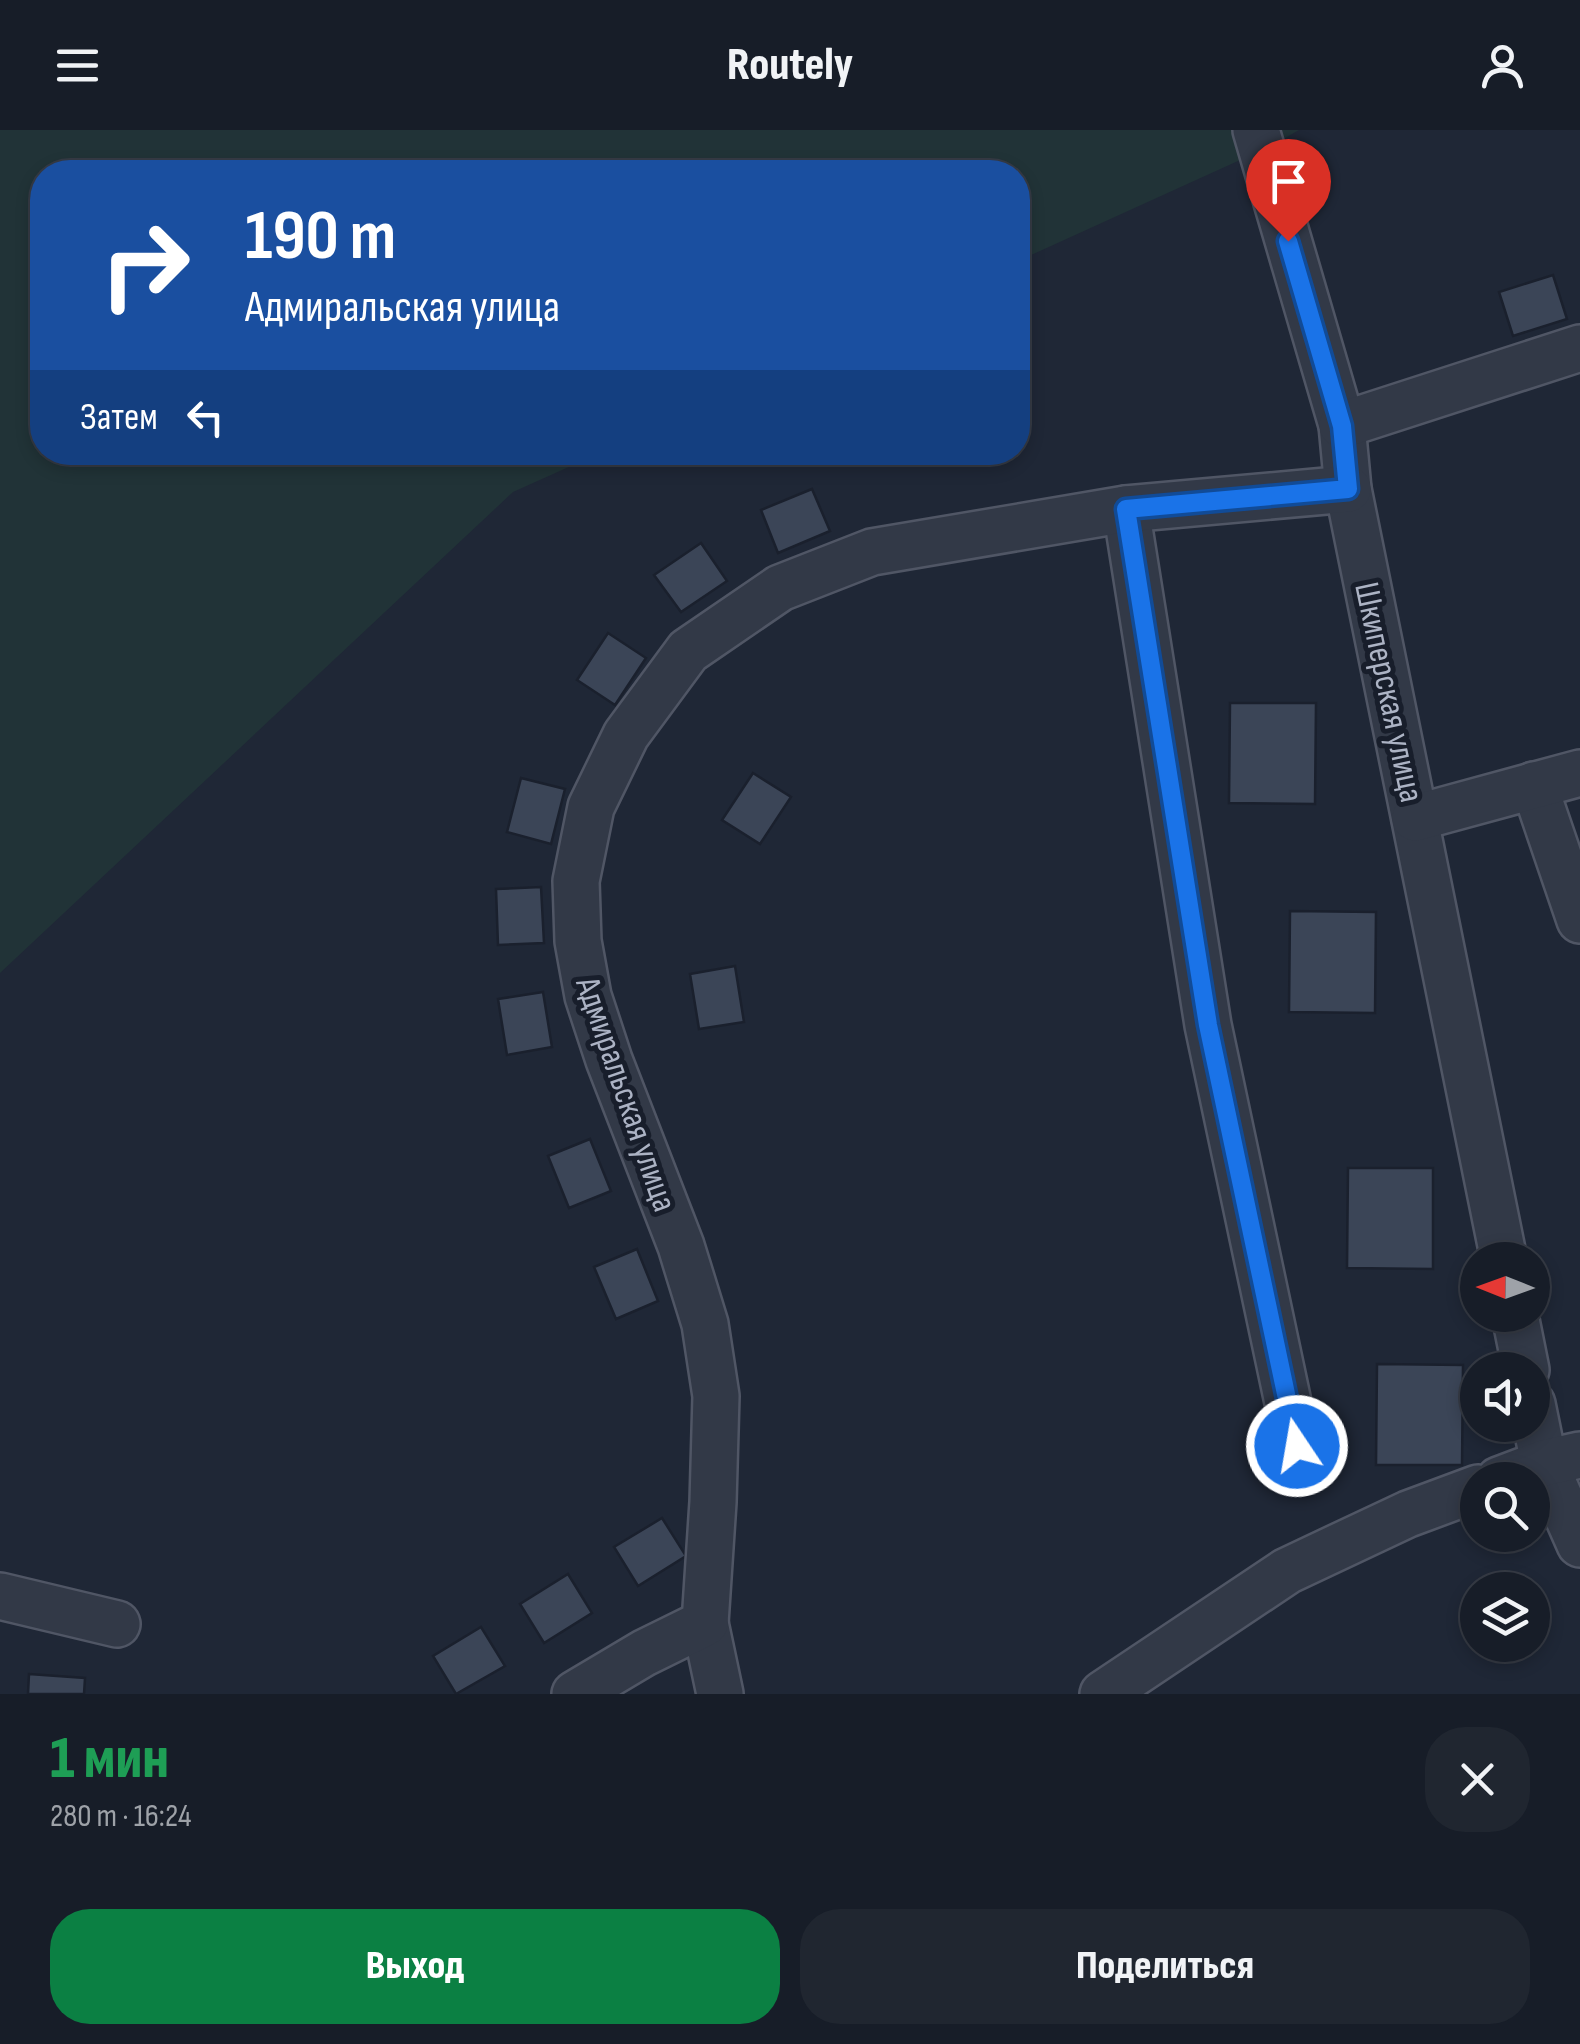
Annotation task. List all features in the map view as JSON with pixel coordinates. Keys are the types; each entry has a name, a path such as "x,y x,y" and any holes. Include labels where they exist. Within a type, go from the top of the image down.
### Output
{"street":[{"name":"Шкиперская улица","path":"1256,130 1342,426 1348,489 1500,1242"},
{"path":"1342,426 1580,348"},
{"name":"Адмиральская улица","path":"720,1694 706,1623 716,1396 705,1324 681,1246 608,1060 588,996 578,941 576,882 591,807 626,735 688,651 780,588 872,552 1126,509 1348,489"},
{"path":"1126,509 1208,1025 1297,1446"},
{"path":"1416,818 1580,774"},
{"path":"1534,786 1580,920"},
{"path":"1550,1437 1562,1459 1580,1544"},
{"path":"1104,1694 1287,1572 1408,1514 1460,1495"},
{"path":"0,1596 117,1624"},
{"path":"575,1694 644,1653 706,1623"}],"shaded area":[{"path":"0,130 1299,130 1030,256 1030,160 30,160 30,465 573,465 513,492 0,973"}],"building":[{"path":"1553,275 1567,319 1513,336 1499,292"},
{"path":"812,489 830,531 778,553 761,510"},
{"path":"701,543 727,581 681,612 654,575"},
{"path":"608,633 646,658 615,705 577,680"},
{"path":"1230,703 1316,703 1315,804 1229,803"},
{"path":"753,773 791,797 760,844 722,820"},
{"path":"521,778 565,789 551,844 507,832"},
{"path":"541,887 544,943 498,945 496,889"},
{"path":"1290,911 1376,912 1375,1013 1289,1012"},
{"path":"735,966 744,1022 699,1029 690,974"},
{"path":"543,992 552,1047 507,1055 498,999"},
{"path":"590,1139 611,1191 569,1208 548,1156"},
{"path":"1348,1168 1433,1168 1433,1269 1347,1268"},
{"path":"637,1249 658,1301 616,1319 594,1267"},
{"path":"1377,1364 1460,1365 1460,1465 1376,1465"},
{"path":"662,1518 686,1556 638,1586 614,1547"},
{"path":"568,1574 592,1613 544,1643 520,1604"},
{"path":"481,1627 505,1666 456,1694 433,1656"},
{"path":"29,1674 85,1678 84,1694 28,1694"}],"route":[{"path":"1288,241 1342,426 1348,489 1126,509 1208,1025 1297,1446"}]}
